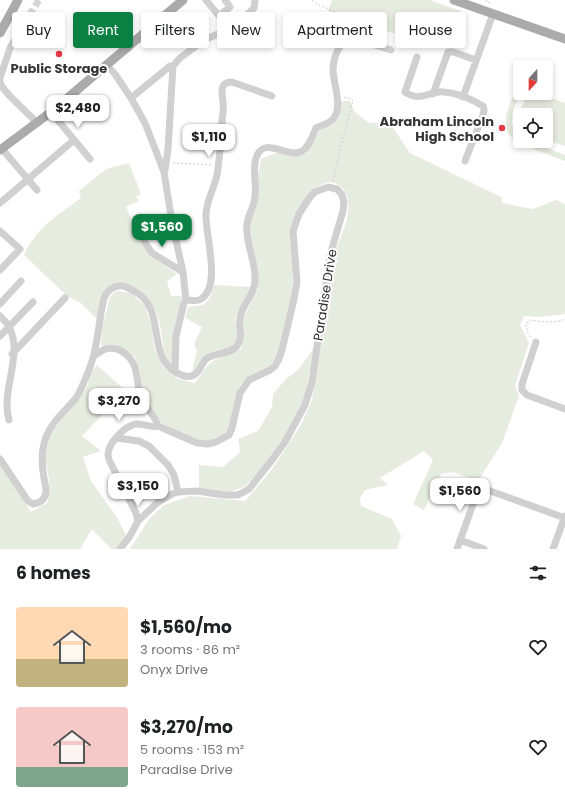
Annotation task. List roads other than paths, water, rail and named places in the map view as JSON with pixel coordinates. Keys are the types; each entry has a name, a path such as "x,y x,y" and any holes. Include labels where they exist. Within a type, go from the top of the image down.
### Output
{"main road":[{"path":"0,33 18,0"},
{"path":"1,148 51,112 183,0"},
{"path":"454,0 565,39"}],"street":[{"path":"206,0 219,16 230,7 225,0"},
{"path":"131,98 170,66 173,66 192,48 204,40 225,31 250,12 254,8 255,0"},
{"path":"462,97 493,14"},
{"path":"0,459 31,504 38,504 42,501 46,492 42,468 42,455 47,433 52,423 80,392 94,356 105,296 118,285 124,286 142,297 151,310 155,320 157,342 163,359 167,366 175,372 182,375 192,376 196,374 204,360 232,350 237,346 241,334 240,318 252,294 255,281 255,268 246,226 255,200 255,162 257,156 264,148 298,153 303,151 316,128 334,119 337,112 337,98 333,71 339,47 344,42 352,40 391,50"},
{"path":"0,78 12,45"},
{"path":"433,94 448,52 453,52 476,60"},
{"path":"417,58 405,92 408,95 419,97 428,96 439,92 446,92 483,106 484,110 465,161"},
{"path":"106,64 115,74 131,98 145,123 164,172 172,222 183,272 186,300 176,336 175,372"},
{"path":"164,172 166,163 173,66"},
{"path":"0,82 3,89 37,123"},
{"path":"186,300 201,300 206,295 212,278 206,216 208,200 217,177 223,109 221,92 224,84 227,82 232,82 272,96"},
{"path":"51,112 90,159"},
{"path":"0,203 74,140"},
{"path":"1,148 37,190"},
{"name":"Paradise Drive","path":"158,426 197,443 208,444 216,442 228,434 232,428 240,392 249,380 275,366 282,350 297,282 293,231 299,214 310,197 321,188 332,187 337,189 342,194 344,202 343,211 330,255 312,382 306,405 285,442 249,489 238,495 224,495 197,491 178,492"},
{"path":"138,227 152,253 183,272"},
{"path":"0,231 20,249 0,270"},
{"path":"0,304 21,281"},
{"path":"12,354 65,298"},
{"path":"0,336 32,302"},
{"path":"0,316 9,326 13,340 12,354 4,396 4,408 9,420"},
{"path":"536,342 522,384 522,390 527,395 565,409"},
{"path":"94,356 103,350 111,348 118,349 129,358 136,371 140,397 145,407 158,422 158,426 153,428 136,424 123,430 116,438 108,453 109,460 136,513 138,521"},
{"path":"116,438 139,440 148,446 168,465 174,475 178,492 157,503 138,521 130,536 120,549"},
{"path":"457,549 477,493 482,488 565,517 553,549"},
{"path":"460,540 484,549"}],"tunnel":[{"path":"32,12 39,0"}],"place":[{"name":"Public Storage","path":"59,54"},
{"name":"Abraham Lincoln High School","path":"502,128"}]}
